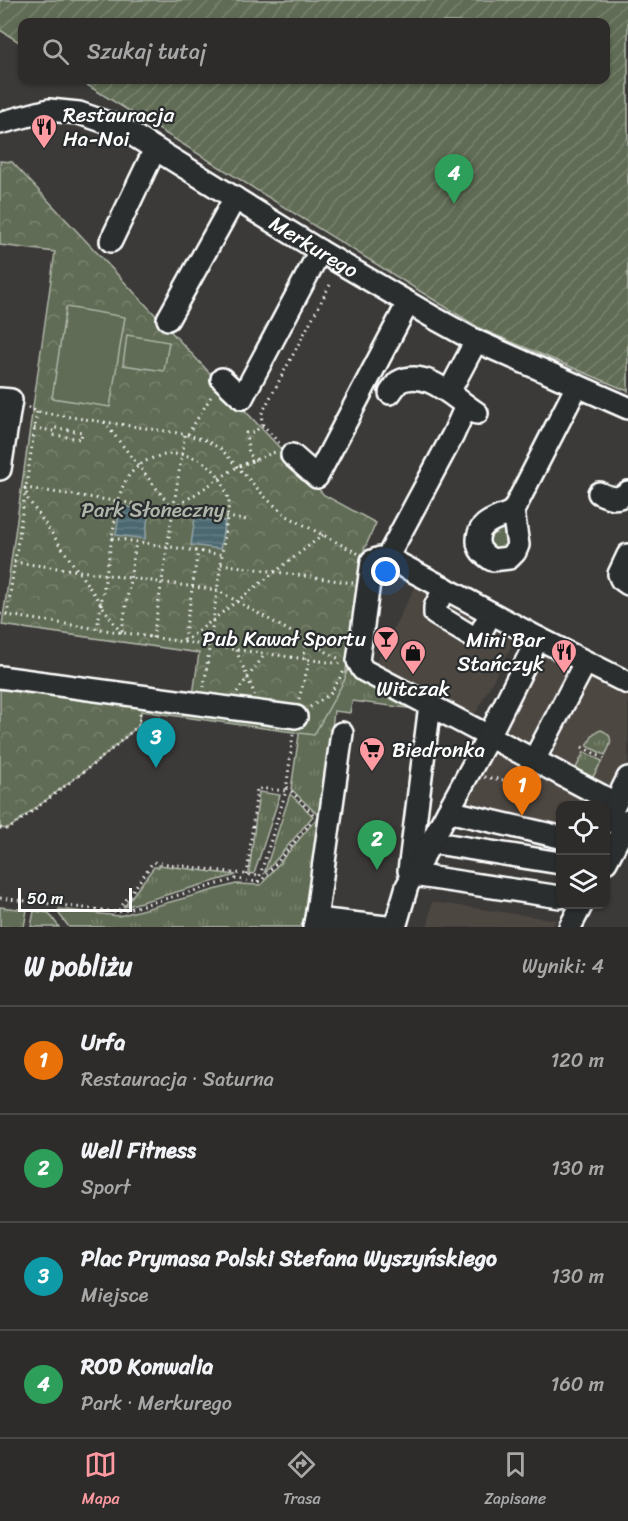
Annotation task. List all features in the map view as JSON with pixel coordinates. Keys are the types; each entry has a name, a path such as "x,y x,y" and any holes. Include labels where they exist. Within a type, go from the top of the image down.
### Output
{"street":[{"name":"Merkurego","path":"0,123 49,110 79,113 120,127 320,251 476,341 628,408"},
{"path":"111,241 155,149"},
{"path":"168,319 235,198"},
{"path":"222,379 242,398 320,251"},
{"path":"289,451 317,477 408,303"},
{"path":"449,392 476,341"},
{"path":"387,558 453,435 472,410 449,392 417,377 398,382 390,393"},
{"path":"513,511 577,386"},
{"path":"0,399 11,400 0,469"},
{"path":"599,493 617,498 628,492"},
{"path":"628,555 620,574 621,579 628,584"},
{"path":"615,803 363,670 358,660 372,564 376,559 387,558 585,663 628,683"},
{"path":"445,588 435,607 435,614 471,636 480,634 491,613"},
{"path":"395,927 410,880 489,736 538,638"},
{"path":"534,760 585,663"},
{"path":"0,677 296,717"},
{"path":"410,880 430,705"},
{"path":"342,733 315,923 386,927"},
{"path":"610,814 628,778"},
{"path":"448,812 556,836"},
{"path":"615,857 628,820"},
{"path":"430,842 556,862"},
{"path":"410,880 556,896"},
{"path":"570,927 579,909"}],"path":[{"path":"173,509 237,467 289,451 263,425 261,415 331,283"},
{"path":"153,638 186,434 222,379"},
{"path":"7,615 37,412 186,434 205,440 220,449 267,499 287,516 364,557"},
{"path":"104,422 173,509"},
{"path":"256,460 250,456 246,433 254,432 263,425"},
{"path":"34,428 82,432 81,439 54,435 54,430"},
{"path":"97,629 118,501 123,484 138,466 156,457 181,454 195,458 209,467 219,478 229,503 202,704"},
{"path":"25,488 248,520"},
{"path":"25,488 28,499 122,633"},
{"path":"183,642 322,535"},
{"path":"112,538 223,555"},
{"path":"122,633 136,542"},
{"path":"183,642 198,551"},
{"path":"14,562 217,590 348,664"},
{"path":"221,564 360,584"},
{"path":"0,614 236,650 348,664"},
{"path":"258,882 286,789 297,707 308,659 304,650 307,641"},
{"path":"236,650 262,712"},
{"path":"225,707 265,654"},
{"path":"296,717 330,694 348,664"},
{"path":"0,828 8,829 13,826 104,756 139,725 142,696"},
{"path":"582,747 608,760"},
{"path":"468,774 550,788"},
{"path":"0,898 118,912 236,879 258,882 316,816 286,789 257,788 247,875"},
{"path":"118,912 153,862 259,876"}],"shaded area":[{"path":"416,585 516,637 474,716 375,664"},
{"path":"544,652 628,696 628,771 609,801 556,801 556,833 456,820"},
{"path":"432,902 556,920 552,927 428,927"}],"green space":[{"path":"0,0 628,0 628,391 481,329 85,84 610,84 610,18 18,18 18,41 0,30"},
{"name":"Park Słoneczny","path":"0,161 12,162 324,495 376,523 360,559 345,679 314,735 141,711 139,725 104,756 8,829 0,828 0,677 192,702 199,653 2,625 55,252 0,245"},
{"path":"66,307 125,317 110,407 52,398"},
{"path":"127,335 169,342 164,371 123,365"},
{"path":"499,526 507,529 511,546 492,552 485,537"},
{"path":"348,670 423,710 352,701 350,713 334,711 322,814 316,813 291,789 302,715 332,696"},
{"path":"601,730 610,737 611,741 605,755 587,746 594,733"},
{"path":"584,752 602,761 591,780 574,772"},
{"path":"259,792 280,795 254,874 249,873"},
{"path":"290,794 313,816 264,874"},
{"path":"316,819 321,820 307,927 69,927 59,914 59,909 119,916 236,884 261,885"},
{"path":"159,865 236,875 124,907 154,867 159,867"},
{"path":"0,907 27,910 24,927 0,927"},
{"path":"34,911 49,913 59,927 31,927"}],"water":[{"path":"120,506 149,510 145,539 116,535"},
{"path":"195,517 225,521 220,549 191,545"}],"place":[{"name":"Restauracja Ha-Noi","path":"44,150"},
{"name":"ROD Konwalia","path":"454,204"},
{"name":"Pub Kawał Sportu","path":"386,662"},
{"name":"Mini Bar Stańczyk","path":"564,675"},
{"name":"Witczak","path":"413,676"},
{"name":"Plac Prymasa Polski Stefana Wyszyńskiego","path":"156,768"},
{"name":"Biedronka","path":"372,773"},
{"name":"Urfa","path":"522,816"},
{"name":"Well Fitness","path":"377,870"}]}
